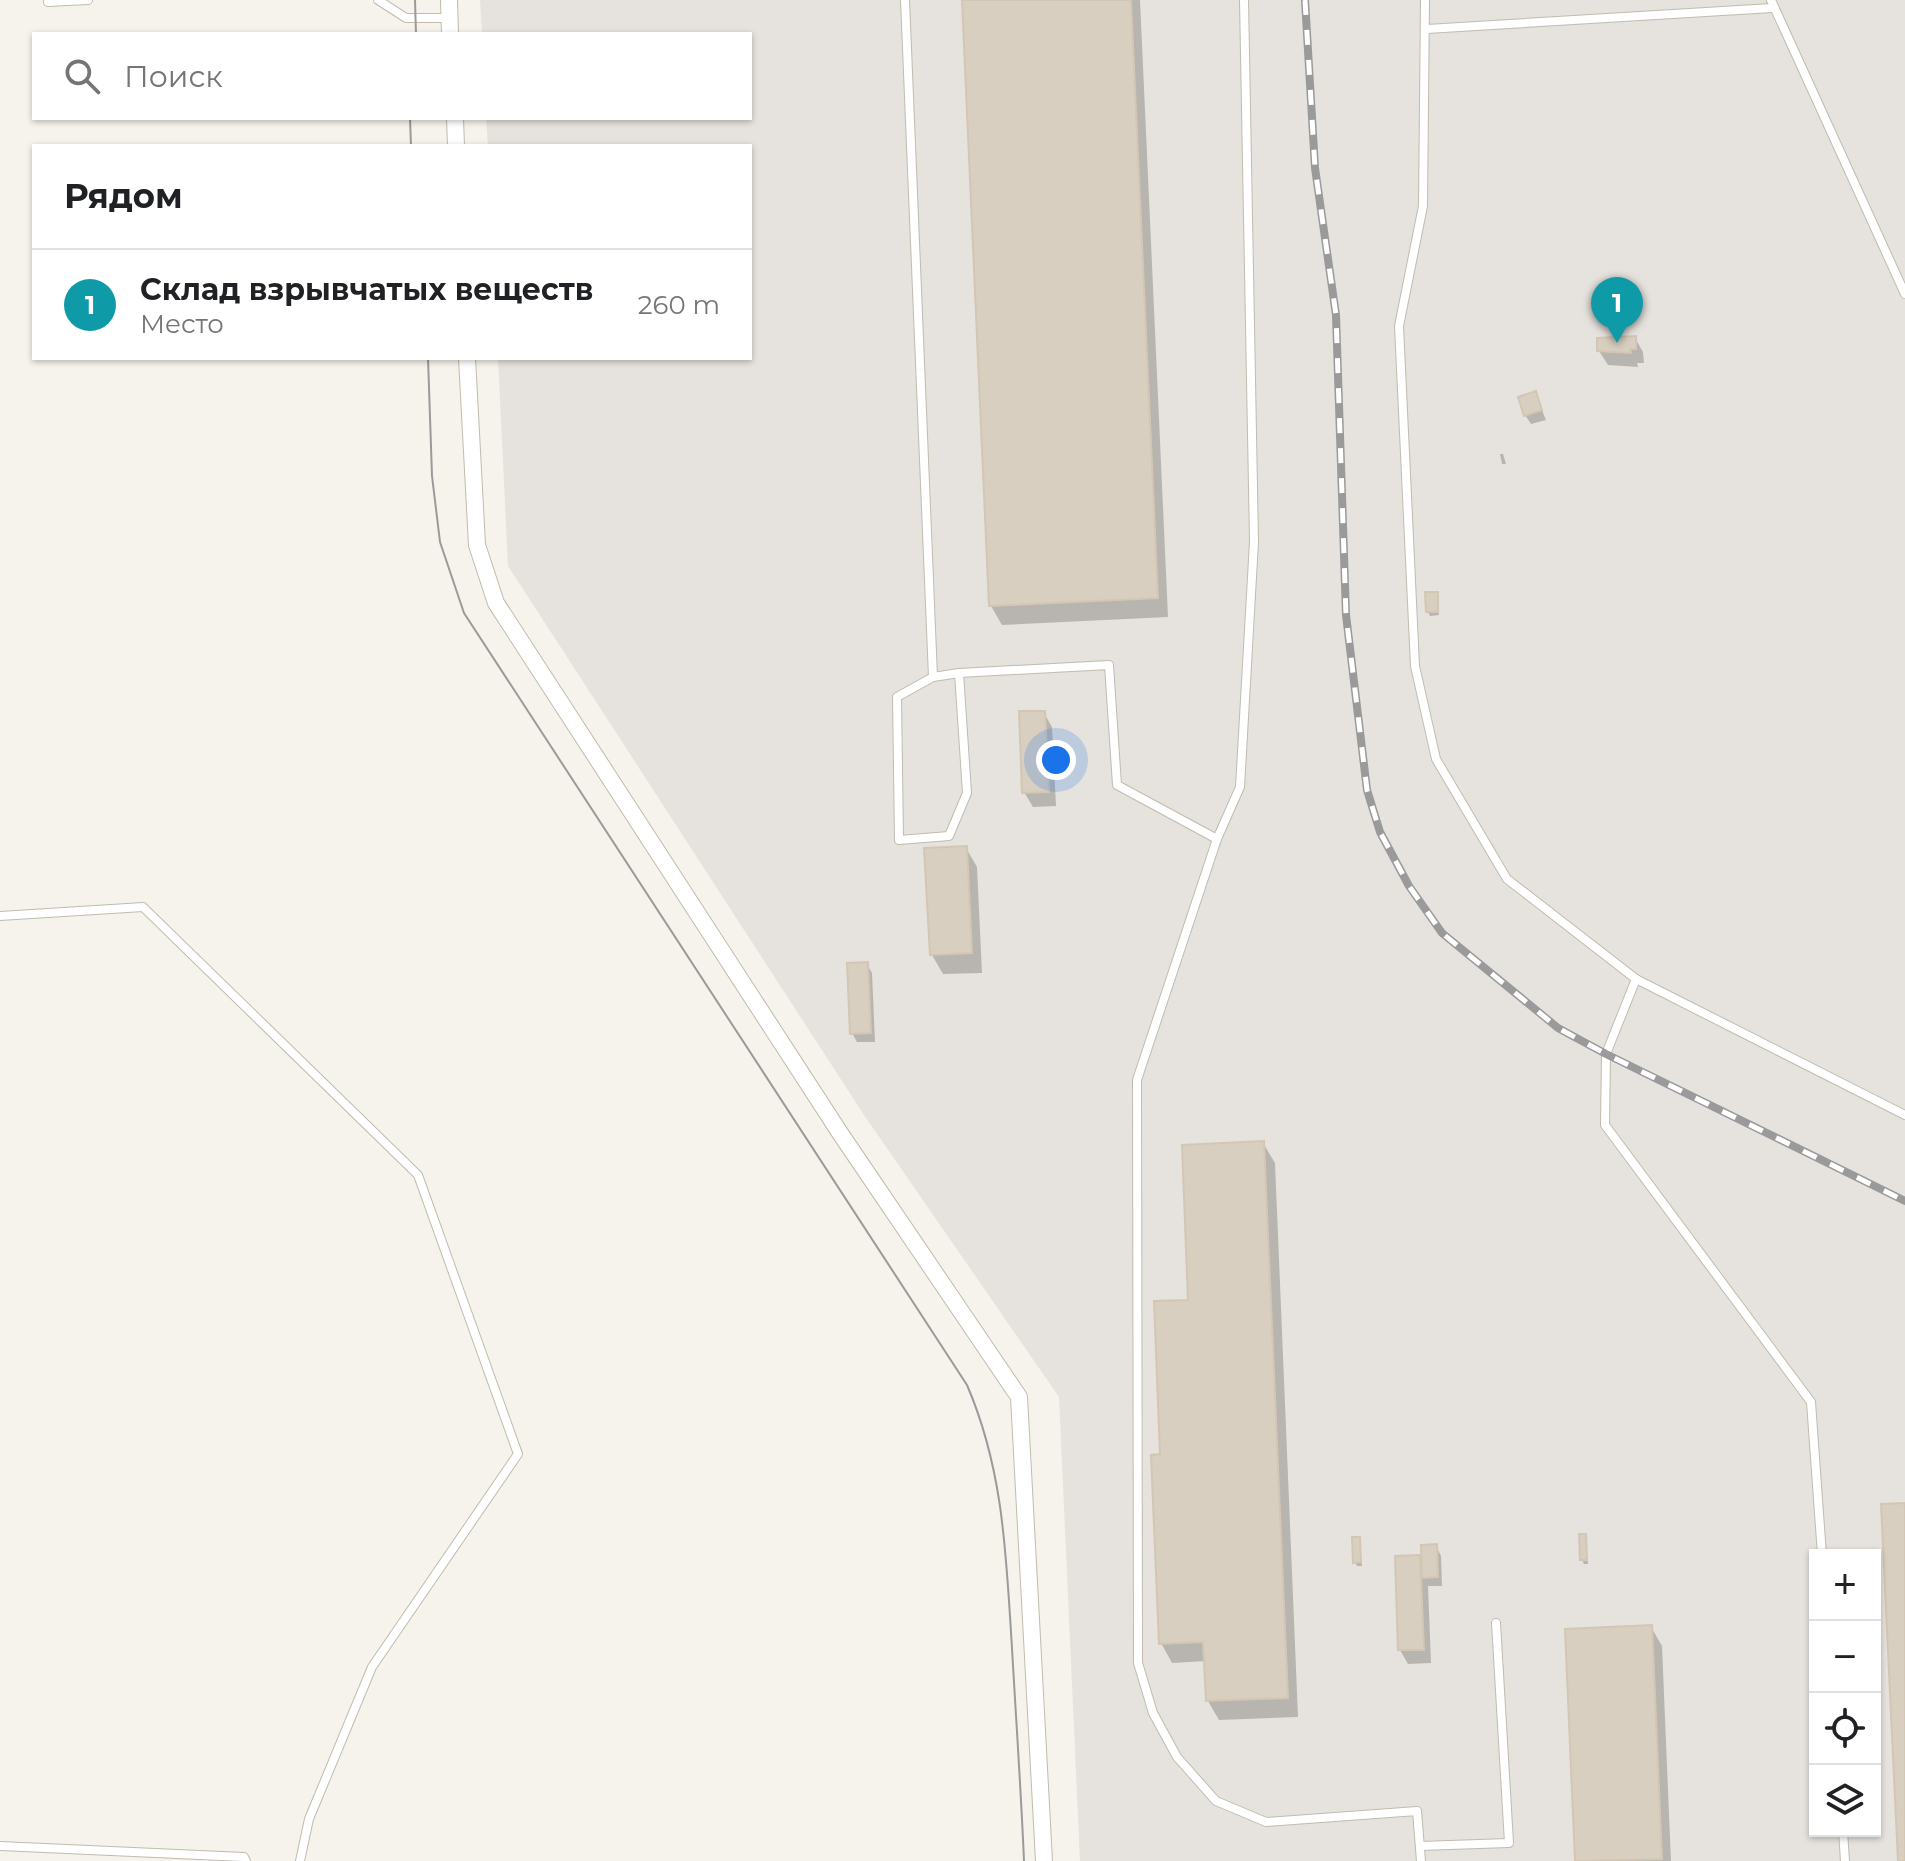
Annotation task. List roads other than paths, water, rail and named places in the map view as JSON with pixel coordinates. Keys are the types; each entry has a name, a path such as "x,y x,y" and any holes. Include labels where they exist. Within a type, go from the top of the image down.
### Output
{"street":[{"path":"449,0 450,26"},
{"path":"455,120 456,144"},
{"path":"467,360 477,545 496,603 840,1133 1019,1397 1044,1861"}],"lane":[{"path":"48,2 88,0"},
{"path":"378,0 406,18 450,26"},
{"path":"905,0 933,677"},
{"path":"1244,0 1254,542 1240,787 1217,839 1137,1080 1138,1663 1153,1713 1177,1757 1216,1801 1266,1822 1417,1811 1421,1861"},
{"path":"1425,0 1423,206 1399,326 1415,666 1436,759 1507,879 1636,979 1905,1115"},
{"path":"1427,29 1772,4 1905,294"},
{"path":"959,673 967,793 949,836 899,840 897,697 933,677 959,673 1109,665 1117,785 1217,839"},
{"path":"0,916 143,907 418,1175 518,1454 372,1667 309,1819 300,1861"},
{"path":"1636,979 1606,1054 1605,1125 1811,1402 1822,1549"},
{"path":"1420,1846 1509,1843 1496,1623"},
{"path":"1843,1837 1845,1861"},
{"path":"0,1846 244,1857 246,1861"}],"tram line":[{"path":"415,0 416,32"},
{"path":"410,120 411,144"},
{"path":"428,360 432,476 440,542 464,613 967,1385 989,1449 1005,1547 1024,1861"}],"railway":[{"path":"1305,0 1315,168 1336,315 1346,615 1367,790 1380,832 1409,886 1442,933 1558,1028 1905,1201"}],"place":[{"name":"Склад взрывчатых веществ","path":"1617,343"}]}
